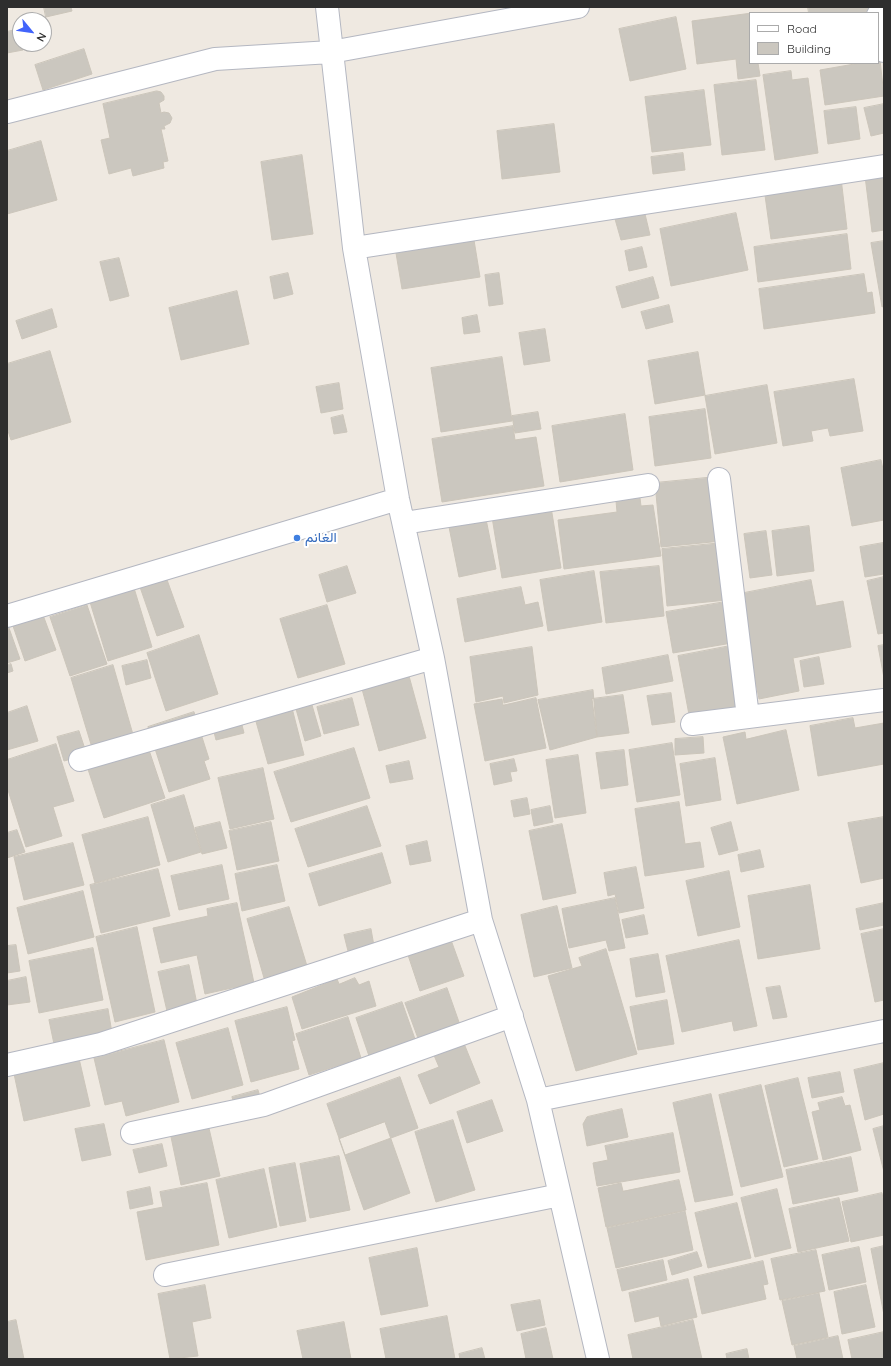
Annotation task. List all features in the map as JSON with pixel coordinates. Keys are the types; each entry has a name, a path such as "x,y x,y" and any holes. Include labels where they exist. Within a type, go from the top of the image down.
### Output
{"street":[{"path":"327,7 354,248 398,499 433,658 481,920 538,1100 598,1359"},
{"path":"7,112 215,59 331,52 578,7"},
{"path":"879,20 884,51"},
{"path":"354,248 884,166"},
{"path":"719,480 748,717"},
{"path":"404,523 648,485"},
{"path":"7,616 398,499"},
{"path":"80,760 433,658"},
{"path":"692,724 884,700"},
{"path":"7,1065 101,1044 481,920"},
{"path":"132,1133 264,1105 512,1016"},
{"path":"538,1100 884,1031"},
{"path":"165,1275 560,1195"}],"building":[{"path":"44,7 71,7 72,11 52,16 52,12 45,12"},
{"path":"808,7 870,7 871,12 809,12"},
{"path":"749,13 749,64 758,64 760,76 738,79 736,59 697,64 692,21"},
{"path":"676,17 686,69 630,81 619,29"},
{"path":"12,31 12,52 7,53 7,32"},
{"path":"84,49 92,74 43,90 35,65"},
{"path":"880,60 884,96 825,105 820,70 854,64 879,64"},
{"path":"791,71 792,80 808,78 818,153 775,160 763,75"},
{"path":"756,80 765,150 722,155 714,85"},
{"path":"704,90 711,145 652,152 645,97"},
{"path":"157,91 161,92 164,96 164,100 159,103 161,113 169,113 172,118 170,123 164,126 165,129 161,129 168,161 163,162 164,168 133,176 131,168 109,174 101,140 110,138 103,104"},
{"path":"884,104 884,133 871,136 864,108"},
{"path":"856,107 860,139 828,144 824,111"},
{"path":"554,124 560,172 502,179 497,131"},
{"path":"41,141 57,200 7,214 7,151"},
{"path":"683,153 685,170 653,174 651,157"},
{"path":"302,155 313,234 272,240 261,162"},
{"path":"884,174 884,230 872,232 865,176"},
{"path":"841,178 847,229 771,239 764,188"},
{"path":"736,213 748,270 671,286 660,229"},
{"path":"645,214 650,235 621,240 615,219"},
{"path":"847,234 851,269 758,282 754,247"},
{"path":"474,240 480,277 402,289 396,253"},
{"path":"884,241 884,306 882,307 871,243"},
{"path":"642,247 647,267 629,271 625,251"},
{"path":"119,258 129,296 110,301 100,262"},
{"path":"288,273 293,294 274,299 270,277"},
{"path":"499,273 503,304 489,306 485,275"},
{"path":"864,274 867,293 872,292 875,313 764,329 759,289"},
{"path":"653,277 659,298 622,308 616,287"},
{"path":"237,291 249,344 181,360 169,308"},
{"path":"669,305 673,322 646,329 641,312"},
{"path":"52,309 57,327 22,339 16,321"},
{"path":"477,315 480,332 464,334 462,318"},
{"path":"545,329 550,361 524,365 519,333"},
{"path":"50,351 71,422 11,440 7,428 7,364"},
{"path":"698,352 705,395 655,404 648,361"},
{"path":"502,357 512,421 441,432 431,368"},
{"path":"854,379 863,431 830,436 828,428 811,431 813,441 783,446 774,392"},
{"path":"339,383 343,409 321,413 316,387"},
{"path":"767,385 777,443 715,454 705,396"},
{"path":"705,409 711,458 655,466 649,417"},
{"path":"538,412 541,429 515,433 512,416"},
{"path":"625,414 633,470 560,482 552,426"},
{"path":"343,415 347,432 334,434 331,418"},
{"path":"513,426 515,440 536,437 544,486 442,502 432,439"},
{"path":"881,460 884,474 884,520 852,526 841,468"},
{"path":"716,477 722,541 661,547 655,483"},
{"path":"640,498 641,506 653,505 661,556 564,569 558,520 617,512 616,501"},
{"path":"551,507 561,568 502,578 492,517"},
{"path":"486,519 496,569 459,577 449,527"},
{"path":"809,526 814,571 777,576 772,531"},
{"path":"766,531 772,575 750,578 744,534"},
{"path":"722,543 727,600 667,606 662,549"},
{"path":"883,543 884,574 865,577 860,547"},
{"path":"347,566 356,593 327,602 319,575"},
{"path":"659,566 664,616 606,623 600,572"},
{"path":"594,571 602,622 548,631 540,580"},
{"path":"166,577 184,627 157,636 140,587"},
{"path":"884,577 884,633 878,634 867,581"},
{"path":"811,580 816,606 843,601 851,647 793,658 799,691 759,699 739,594"},
{"path":"521,587 525,605 538,602 543,626 465,642 457,599"},
{"path":"134,588 152,647 108,661 90,602"},
{"path":"725,602 732,643 673,653 666,612"},
{"path":"87,605 107,664 70,676 50,617"},
{"path":"327,605 345,664 298,678 280,619"},
{"path":"43,615 56,650 25,661 13,626"},
{"path":"9,628 20,659 7,663 7,629"},
{"path":"199,635 218,694 166,711 147,653"},
{"path":"884,645 884,678 878,646"},
{"path":"730,646 742,710 690,720 678,656"},
{"path":"532,647 538,695 504,703 503,696 476,702 470,657"},
{"path":"668,655 673,681 606,694 602,668"},
{"path":"819,657 824,684 804,687 800,661"},
{"path":"147,660 151,678 126,685 122,666"},
{"path":"11,664 13,671 7,673 7,665"},
{"path":"113,665 134,738 93,751 71,678"},
{"path":"409,676 426,738 379,751 362,689"},
{"path":"593,690 597,737 550,750 538,700"},
{"path":"671,693 675,722 652,725 647,696"},
{"path":"623,695 629,733 597,737 592,699"},
{"path":"352,698 359,725 324,734 317,707"},
{"path":"536,698 546,748 485,761 474,704 502,699 503,705"},
{"path":"312,705 321,736 305,741 296,709"},
{"path":"27,706 38,741 7,750 7,713"},
{"path":"292,708 304,755 268,764 255,718"},
{"path":"194,712 209,759 204,761 210,779 169,792 148,727"},
{"path":"240,717 244,733 216,740 212,724"},
{"path":"853,718 855,728 884,723 884,764 818,776 810,726"},
{"path":"786,730 799,790 737,804 723,737 745,732 746,739"},
{"path":"79,731 87,755 64,761 57,737"},
{"path":"703,737 704,753 675,755 675,739"},
{"path":"145,738 165,798 104,818 84,757"},
{"path":"672,743 680,795 637,802 629,750"},
{"path":"56,744 74,801 53,807 62,836 26,847 7,787 7,760"},
{"path":"354,748 370,798 291,822 274,772"},
{"path":"624,750 628,785 601,789 596,753"},
{"path":"578,755 586,813 555,818 546,760"},
{"path":"715,758 721,800 686,806 680,764"},
{"path":"514,759 517,771 510,772 512,781 494,785 490,764"},
{"path":"409,761 413,779 390,783 386,766"},
{"path":"263,768 274,819 230,829 218,778"},
{"path":"184,795 201,852 168,862 151,805"},
{"path":"527,798 530,814 514,817 511,801"},
{"path":"679,802 685,844 700,842 704,867 645,876 635,809"},
{"path":"367,806 381,846 308,867 295,829"},
{"path":"550,806 553,822 534,826 531,810"},
{"path":"148,817 160,865 95,883 82,835"},
{"path":"884,817 884,878 861,883 848,823"},
{"path":"220,822 227,848 202,854 195,828"},
{"path":"271,822 279,861 237,870 229,831"},
{"path":"731,822 738,850 719,855 711,828"},
{"path":"562,824 576,893 543,900 529,831"},
{"path":"17,830 25,852 7,858 7,833"},
{"path":"427,841 431,861 410,865 406,846"},
{"path":"73,843 84,885 24,900 14,857"},
{"path":"760,850 764,867 741,872 738,855"},
{"path":"382,853 391,883 319,906 309,874"},
{"path":"222,865 229,899 179,910 171,876"},
{"path":"277,865 285,901 242,911 235,874"},
{"path":"636,867 644,908 619,913 615,894 608,896 604,873"},
{"path":"158,869 170,916 101,933 90,885"},
{"path":"729,871 740,927 698,936 686,881"},
{"path":"810,885 820,949 758,959 748,896"},
{"path":"83,891 94,937 28,954 17,908"},
{"path":"615,898 625,948 609,951 606,940 569,948 562,909"},
{"path":"237,903 254,983 205,994 197,955 161,963 153,928 208,916 207,909"},
{"path":"884,903 884,925 860,930 856,909"},
{"path":"557,906 572,968 534,977 521,915"},
{"path":"289,907 307,966 264,978 247,919"},
{"path":"644,915 648,934 626,938 622,920"},
{"path":"137,927 155,1012 115,1022 96,937"},
{"path":"371,929 374,946 348,951 344,935"},
{"path":"884,929 884,1000 875,1002 861,934"},
{"path":"451,940 464,976 420,991 408,955"},
{"path":"739,940 757,1026 734,1031 732,1021 682,1032 666,956"},
{"path":"16,945 20,971 7,973 7,946"},
{"path":"93,948 103,1000 39,1013 29,961"},
{"path":"606,949 637,1054 576,1071 548,976 582,966 579,958"},
{"path":"658,954 665,992 636,997 630,959"},
{"path":"189,965 197,1004 167,1011 158,972"},
{"path":"26,977 30,1002 7,1005 7,981"},
{"path":"355,978 359,985 369,981 376,1006 302,1029 292,997 337,979 339,984"},
{"path":"780,986 787,1017 773,1019 766,988"},
{"path":"447,988 460,1025 419,1041 405,1003"},
{"path":"667,1000 674,1044 638,1050 630,1007"},
{"path":"402,1002 415,1039 369,1056 356,1018"},
{"path":"287,1007 295,1040 292,1041 299,1069 251,1082 235,1021"},
{"path":"108,1009 112,1033 54,1044 49,1020"},
{"path":"348,1017 361,1058 309,1075 296,1034"},
{"path":"228,1028 243,1085 192,1099 176,1043"},
{"path":"164,1040 179,1102 126,1116 122,1101 105,1105 94,1058"},
{"path":"463,1041 480,1083 430,1104 418,1075 439,1067 433,1053"},
{"path":"78,1054 90,1106 24,1121 13,1069"},
{"path":"884,1063 884,1114 865,1120 854,1070"},
{"path":"840,1072 844,1092 812,1098 808,1078"},
{"path":"400,1077 418,1128 345,1155 327,1104"},
{"path":"798,1078 818,1159 784,1167 765,1086"},
{"path":"761,1085 783,1177 741,1187 719,1095"},
{"path":"258,1090 263,1107 237,1114 232,1097"},
{"path":"711,1094 733,1195 695,1202 673,1103"},
{"path":"842,1097 845,1106 850,1105 861,1150 823,1160 812,1112 820,1110 818,1103"},
{"path":"492,1100 503,1131 467,1143 457,1112"},
{"path":"622,1109 628,1137 587,1146 583,1124 587,1117"},
{"path":"453,1120 475,1190 436,1202 415,1132"},
{"path":"385,1122 410,1193 364,1210 339,1139"},
{"path":"104,1124 111,1155 82,1161 75,1129"},
{"path":"208,1124 220,1176 181,1185 170,1132"},
{"path":"884,1126 884,1172 873,1129"},
{"path":"673,1133 680,1172 597,1186 593,1163 608,1160 605,1146"},
{"path":"162,1144 167,1166 139,1173 133,1150"},
{"path":"339,1156 350,1210 310,1218 300,1164"},
{"path":"851,1157 858,1191 793,1204 786,1170"},
{"path":"295,1163 306,1221 280,1226 269,1168"},
{"path":"264,1169 277,1227 229,1238 216,1180"},
{"path":"679,1180 686,1210 606,1227 598,1188 621,1183 623,1191"},
{"path":"207,1183 219,1245 146,1260 137,1212 163,1207 160,1192"},
{"path":"150,1187 153,1204 130,1209 127,1192"},
{"path":"777,1189 791,1248 755,1257 741,1198"},
{"path":"882,1193 884,1204 884,1235 851,1242 842,1202"},
{"path":"839,1198 849,1241 798,1252 789,1209"},
{"path":"737,1203 751,1258 708,1268 695,1213"},
{"path":"685,1211 693,1250 616,1268 607,1228"},
{"path":"884,1246 884,1315 871,1249"},
{"path":"859,1247 866,1282 829,1290 822,1255"},
{"path":"417,1248 428,1306 381,1315 369,1258"},
{"path":"816,1250 825,1291 780,1300 771,1259"},
{"path":"697,1252 702,1266 672,1275 668,1261"},
{"path":"663,1260 667,1280 622,1291 617,1270"},
{"path":"763,1261 768,1284 763,1285 766,1299 702,1314 694,1277"},
{"path":"688,1279 697,1317 661,1326 659,1316 635,1322 629,1293"},
{"path":"205,1285 211,1318 192,1322 198,1356 170,1359 158,1294"},
{"path":"866,1285 875,1327 842,1334 834,1292"},
{"path":"819,1293 828,1337 792,1345 782,1301"},
{"path":"540,1300 545,1325 517,1331 511,1305"},
{"path":"447,1316 455,1359 386,1359 380,1329"},
{"path":"16,1320 24,1359 7,1359 7,1322"},
{"path":"693,1320 702,1359 633,1359 628,1335"},
{"path":"344,1322 351,1359 303,1359 297,1331"},
{"path":"546,1328 553,1359 526,1359 521,1334"},
{"path":"884,1332 884,1359 852,1359 848,1340"},
{"path":"838,1336 843,1359 797,1359 794,1346"},
{"path":"482,1348 485,1359 460,1359 459,1354"},
{"path":"747,1349 749,1359 727,1359 726,1354"}],"place":[{"name":"الغانم","path":"297,538"}]}
